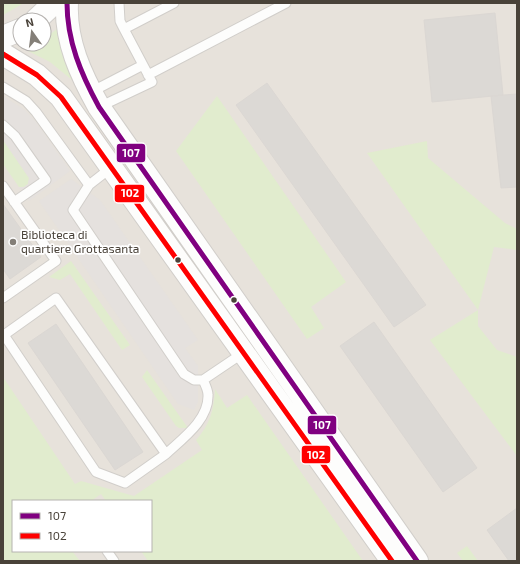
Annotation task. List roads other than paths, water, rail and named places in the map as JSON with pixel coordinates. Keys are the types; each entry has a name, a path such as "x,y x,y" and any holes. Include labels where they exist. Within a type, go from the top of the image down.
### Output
{"street":[{"path":"44,12 54,3"},
{"path":"67,3 68,25 73,51 95,100 417,561"},
{"path":"3,54 37,75 61,97 392,561"}],"lane":[{"path":"95,100 152,82 120,21 119,3"},
{"path":"124,29 174,3"},
{"path":"148,75 286,3"},
{"path":"95,100 143,65"},
{"path":"3,87 26,102 36,112 89,185"},
{"path":"3,125 15,136 46,180 14,202"},
{"path":"112,167 89,185 73,210 184,374 194,380 203,380 243,353"},
{"path":"3,186 56,261 3,298"},
{"path":"166,454 56,298 4,335 96,472 125,483 166,454 191,432 204,410 208,395 203,380"}],"place":[{"name":"Biblioteca di quartiere Grottasanta","path":"13,242"}]}
